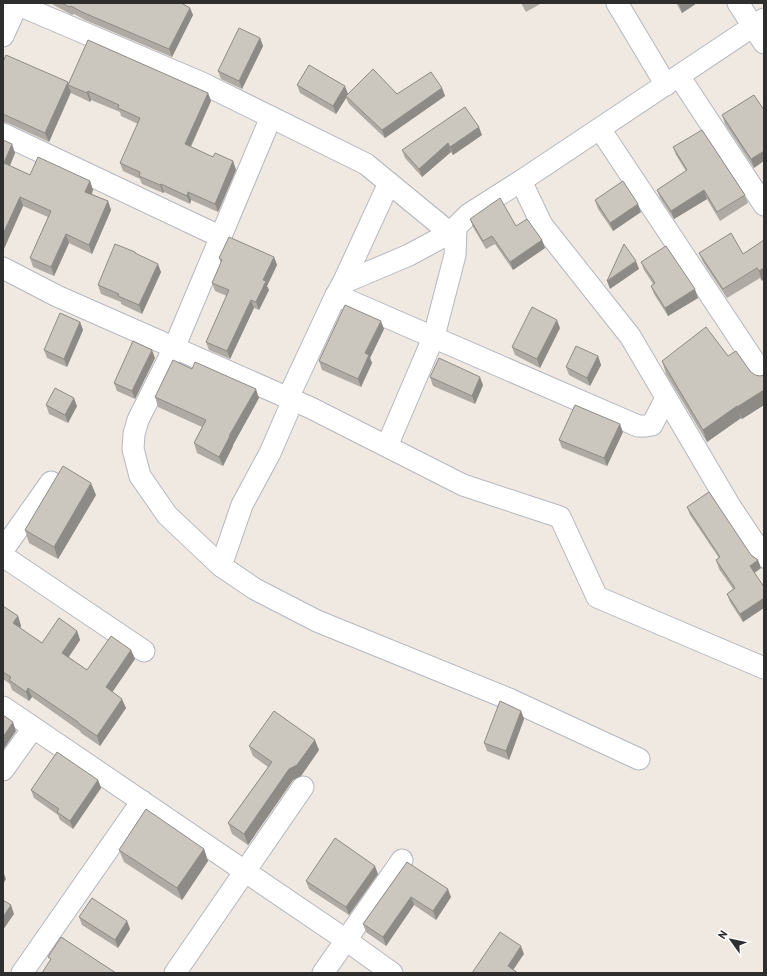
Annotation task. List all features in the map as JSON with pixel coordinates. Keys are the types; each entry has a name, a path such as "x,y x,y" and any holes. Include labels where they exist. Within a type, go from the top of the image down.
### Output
{"street":[{"path":"3,36 16,3 202,83 366,164 389,183 453,230 455,255 434,336 387,446"},
{"path":"617,3 764,205"},
{"path":"340,289 409,255 453,230 469,214 673,80 760,29 738,3"},
{"path":"271,117 174,348 138,420 134,434 133,449 140,476 167,515 220,566 255,589 317,620 509,699 639,759"},
{"path":"600,129 764,376"},
{"path":"3,134 221,237"},
{"path":"521,181 542,225 630,336 730,506 764,557"},
{"path":"220,566 242,505 270,453 290,399 389,183"},
{"path":"3,268 57,296 290,399 463,485 560,517 597,597 764,668"},
{"path":"340,289 434,336 638,426 652,425 656,420 666,398"},
{"path":"3,550 52,482"},
{"path":"3,556 144,651"},
{"path":"3,707 346,940 392,973"},
{"path":"3,770 33,728"},
{"path":"175,973 303,787"},
{"path":"22,973 142,801"},
{"path":"323,973 402,860"}],"building":[{"path":"62,3 181,3 190,8 169,49"},
{"path":"239,28 260,38 239,81 218,71"},
{"path":"88,40 208,93 185,144 213,157 215,153 233,161 215,204 188,192 187,196 139,176 140,172 120,163 140,118 118,108 119,105 88,91 87,93 68,85"},
{"path":"6,55 68,82 45,133 3,114 3,62"},
{"path":"309,65 345,86 333,106 297,85"},
{"path":"373,69 397,94 431,72 442,88 382,130 346,96"},
{"path":"754,95 764,110 764,151 751,159 722,115"},
{"path":"465,107 479,127 450,147 448,143 419,169 402,150"},
{"path":"702,130 745,195 717,212 704,190 671,211 657,190 687,170 673,147"},
{"path":"3,140 12,144 4,163 30,175 38,157 90,181 85,192 108,201 89,245 66,234 51,267 30,258 51,211 20,197 3,234"},
{"path":"623,181 638,204 610,223 595,200"},
{"path":"500,198 516,226 527,219 542,240 510,262 492,236 483,241 470,219"},
{"path":"731,233 743,254 764,240 764,268 759,271 757,268 723,289 699,253"},
{"path":"229,237 274,257 263,280 266,281 256,302 251,300 227,351 206,342 229,290 212,283 222,260 219,258"},
{"path":"115,244 158,264 139,305 98,285"},
{"path":"624,244 636,261 607,281"},
{"path":"666,246 695,289 665,308 651,286 655,283 641,262"},
{"path":"345,305 381,321 365,353 369,355 358,379 319,361"},
{"path":"532,307 557,320 537,359 512,347"},
{"path":"60,313 80,322 64,359 44,350"},
{"path":"706,327 728,356 736,351 750,371 755,375 764,375 764,390 737,406 703,430 662,361"},
{"path":"133,341 152,350 132,391 114,383"},
{"path":"576,346 598,356 587,378 566,367"},
{"path":"439,358 480,377 472,396 430,377"},
{"path":"173,360 192,369 195,362 256,389 229,436 219,457 194,443 206,420 155,397"},
{"path":"55,388 74,398 65,415 46,405"},
{"path":"575,405 620,424 604,458 559,440"},
{"path":"63,466 91,483 54,547 25,530"},
{"path":"709,492 751,555 758,560 750,566 764,587 764,598 740,614 727,594 735,588 716,560 720,557 687,507"},
{"path":"3,606 18,616 13,623 42,643 59,618 77,631 62,653 87,670 111,636 131,650 106,687 122,699 97,736 28,688 26,692 9,680 11,677 3,672"},
{"path":"500,701 521,711 506,751 484,743"},
{"path":"274,711 315,740 297,765 289,769 244,834 228,823 272,762 249,746"},
{"path":"3,715 13,722 3,737"},
{"path":"57,752 98,780 70,821 57,812 59,809 31,790"},
{"path":"146,809 204,849 177,888 119,850"},
{"path":"335,838 375,866 346,907 306,881"},
{"path":"407,862 448,889 433,911 411,897 383,937 363,924"},
{"path":"92,898 127,921 115,940 79,917"},
{"path":"3,900 11,905 3,917"},
{"path":"500,932 521,946 508,966 518,973 472,973"},
{"path":"61,937 116,973 42,973 51,959 48,957"}]}
